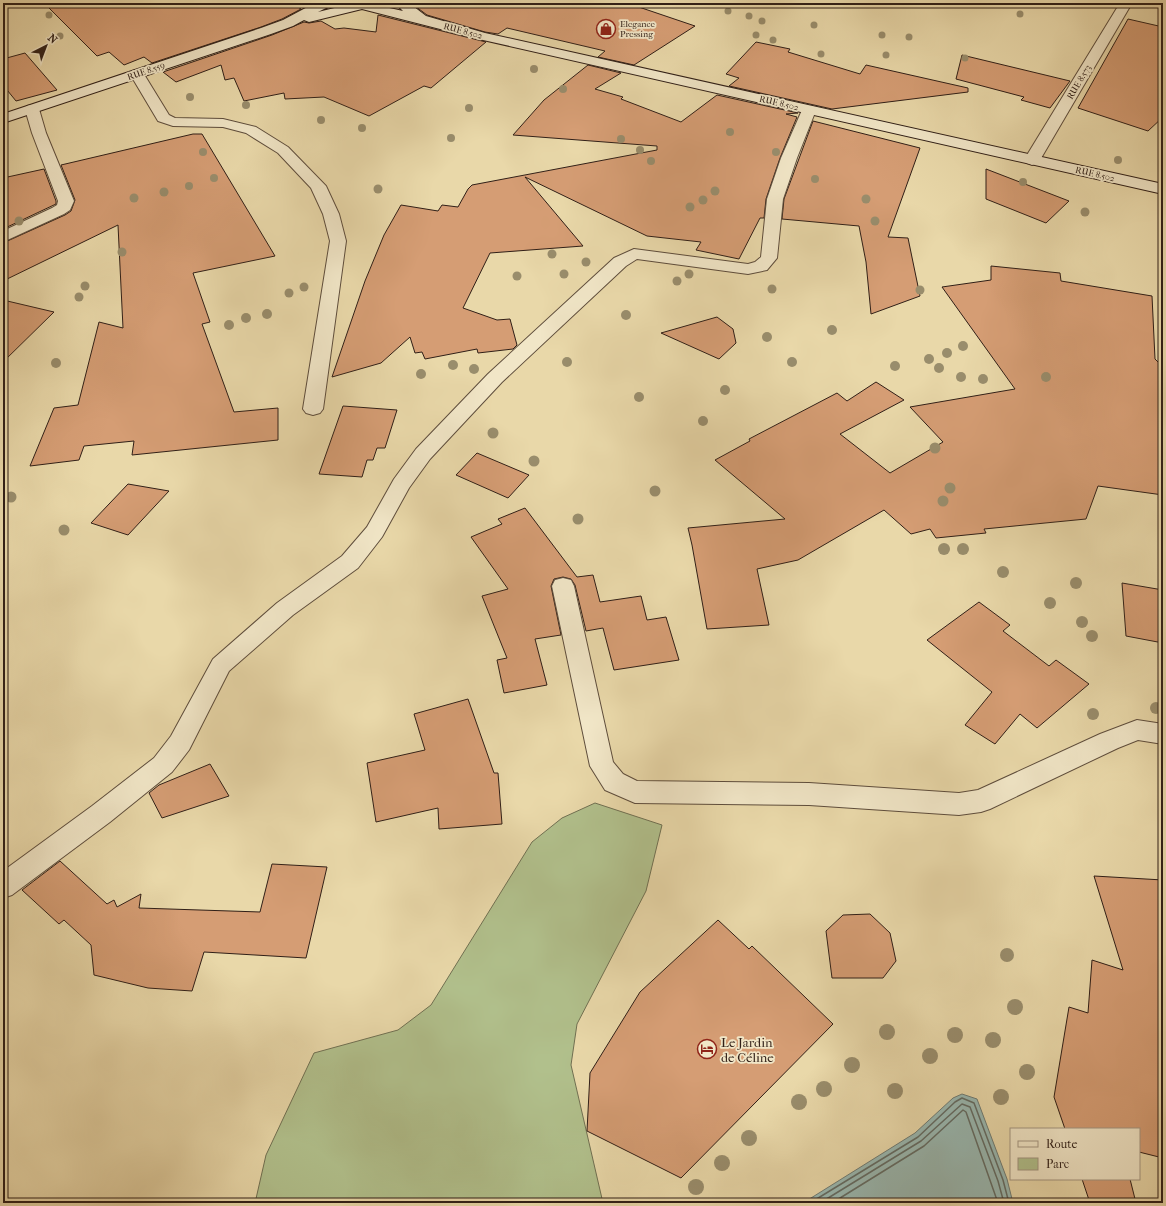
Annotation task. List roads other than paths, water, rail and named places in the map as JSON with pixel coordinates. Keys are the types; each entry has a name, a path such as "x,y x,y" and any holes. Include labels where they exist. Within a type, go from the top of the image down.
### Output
{"street":[{"path":"288,22 325,3"},
{"path":"344,3 421,18"},
{"path":"288,22 383,3"},
{"name":"RUE 8.502","path":"400,3 421,18 483,36 1163,190"},
{"name":"RUE 8.573","path":"1032,160 1126,3"},
{"name":"RUE 8.559","path":"3,119 238,41 288,22"},
{"path":"137,74 163,118 173,122 223,123 251,130 283,150 318,186 331,214 338,241 313,409"},
{"path":"3,237 58,211 64,207 66,201 39,133 32,109"},
{"path":"3,886 101,814 163,765 180,743 221,665 286,609 350,562 375,532 401,484 423,454 495,378 620,262 634,254 748,269 761,266 769,258 775,199 789,158 810,110"},
{"path":"563,586 602,766 614,782 635,792 809,794 959,804 981,801 1109,741 1137,730 1163,734"}],"water":[{"path":"962,1094 977,1099 1007,1179 1013,1203 803,1203 915,1133 953,1098"}],"place":[{"name":"Elegance Pressing","path":"606,29"},
{"name":"Le Jardin de Céline","path":"707,1049"}]}
